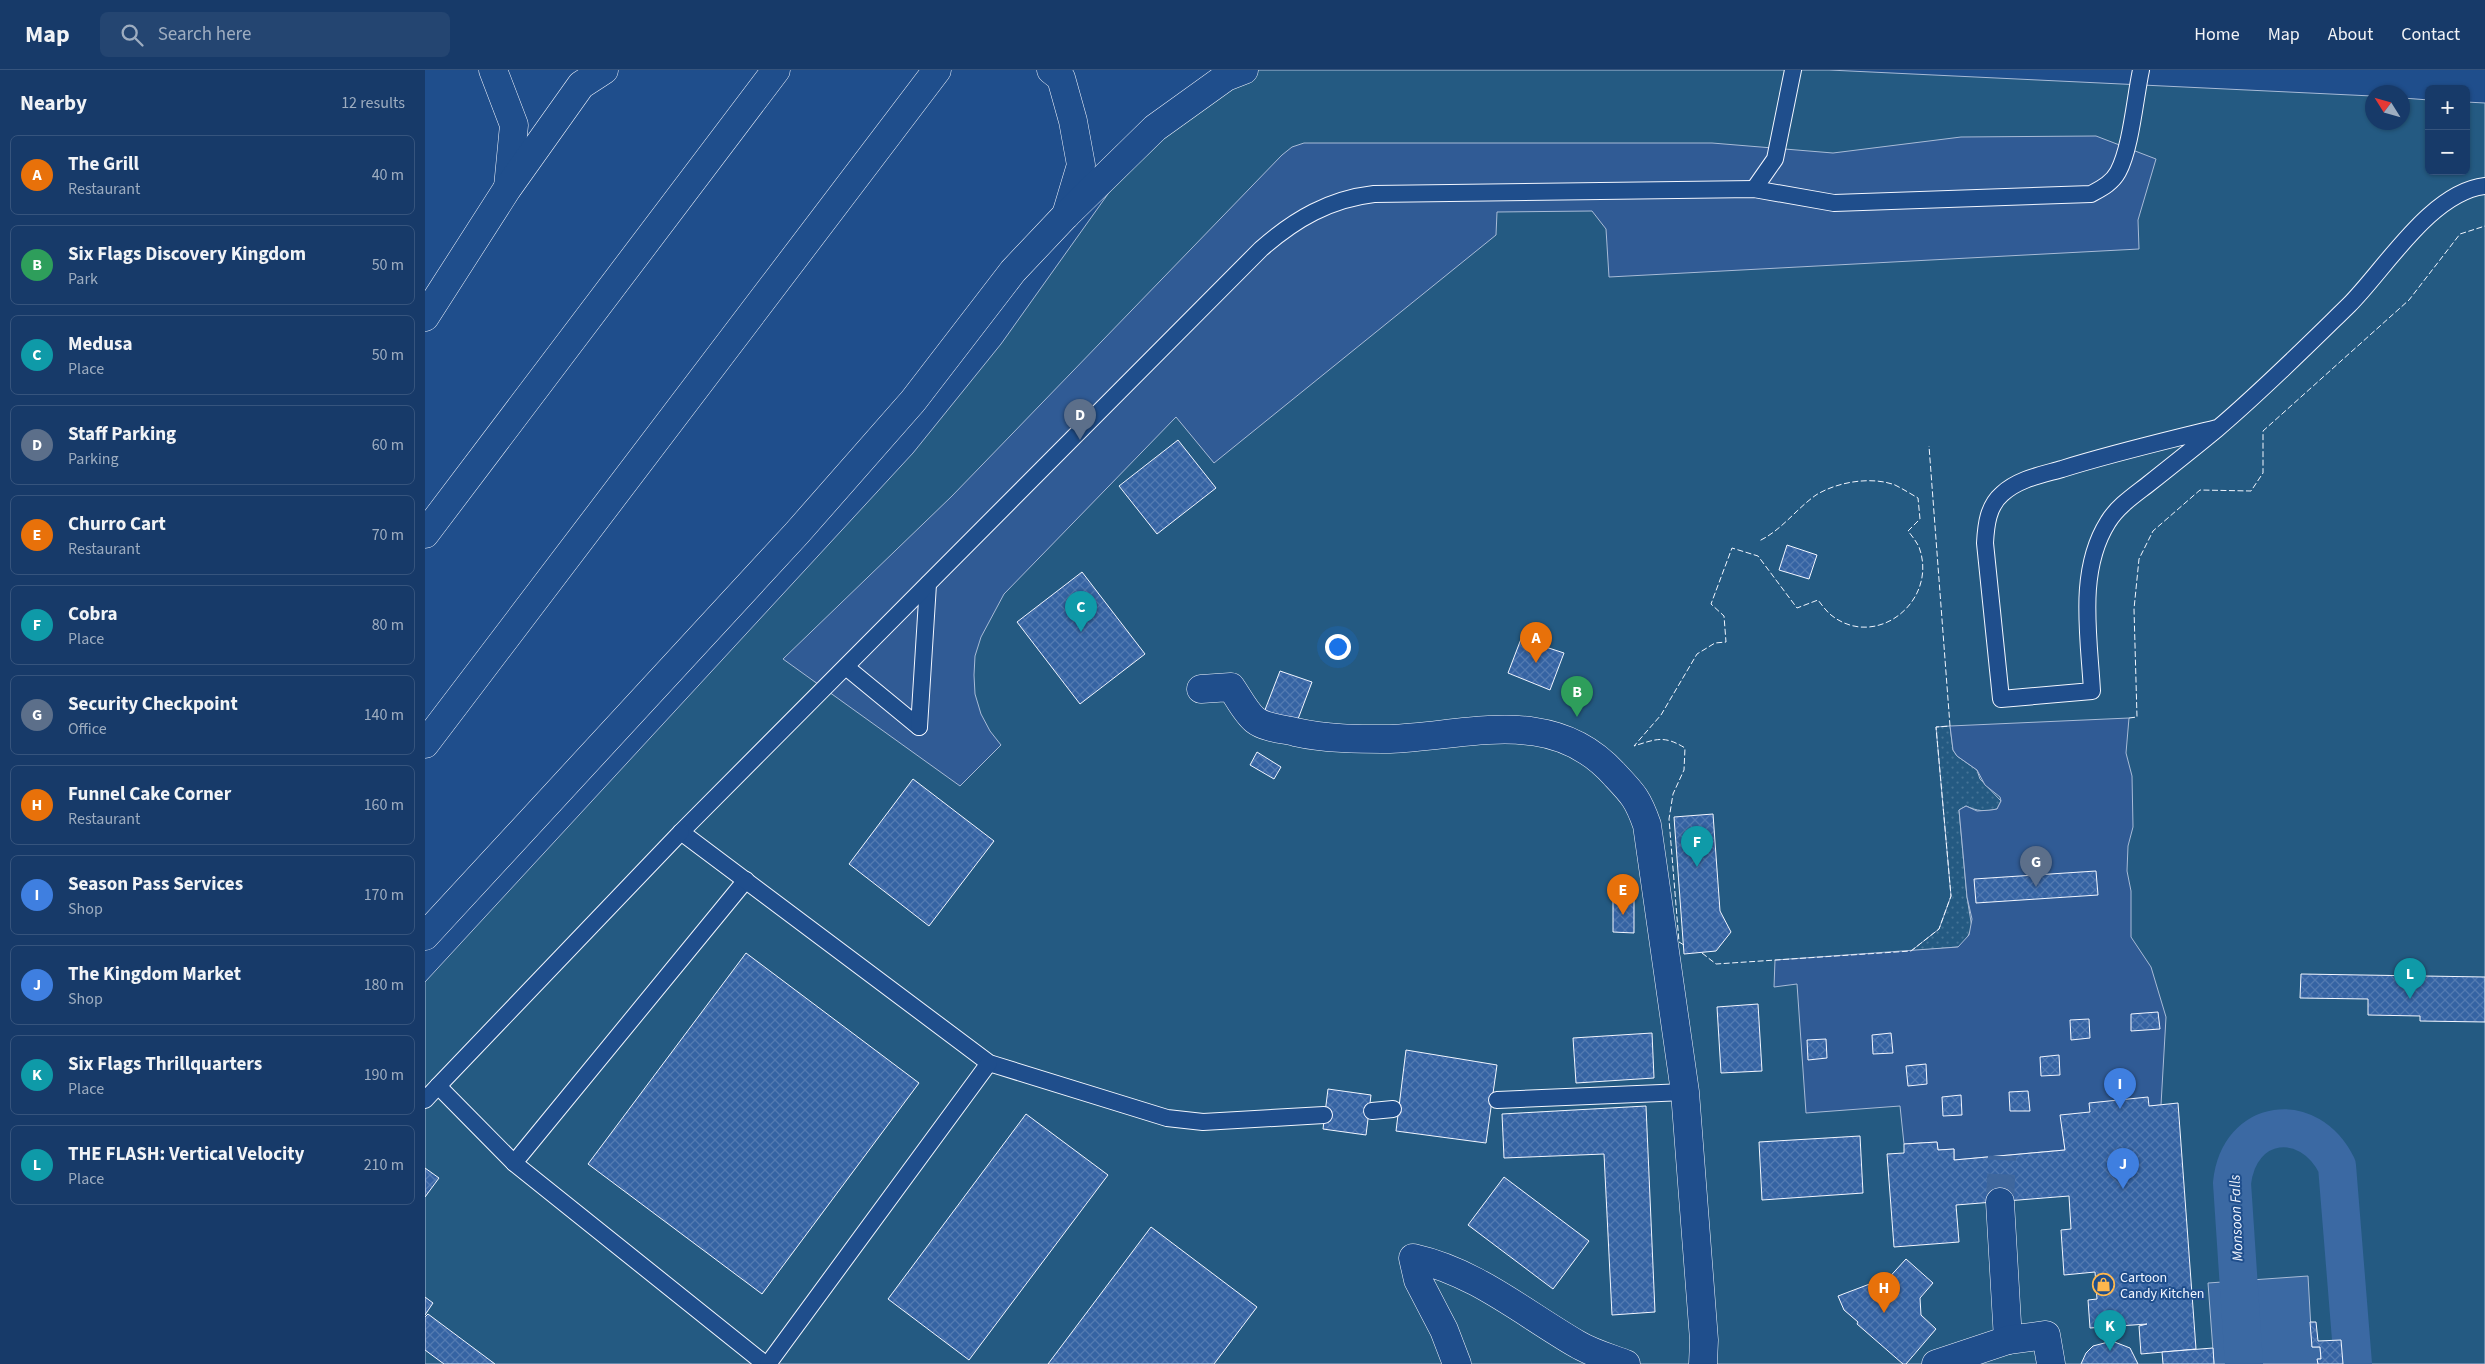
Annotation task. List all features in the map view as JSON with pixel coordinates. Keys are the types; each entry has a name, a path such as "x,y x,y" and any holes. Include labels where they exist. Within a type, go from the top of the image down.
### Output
{"main road":[{"path":"493,70 514,125 507,189"},
{"path":"425,316 507,189 581,85 603,70"},
{"path":"425,534 776,70"},
{"path":"425,744 937,70"},
{"path":"1051,70 1061,78 1073,121 1081,165 1065,216"},
{"path":"425,936 797,533 913,401 1013,271 1065,216 1155,128 1226,77 1244,70"},
{"path":"1201,689 1231,686 1255,720 1264,725 1316,737 1390,738 1504,728 1542,732 1571,741 1608,767 1639,801 1647,825 1685,1092 1704,1340 1703,1364"},
{"path":"2000,1202 2008,1340"},
{"path":"1457,1364 1444,1330 1418,1280 1413,1258 1439,1264 1502,1295 1578,1345 1626,1364"},
{"path":"1936,1364 2008,1340 2046,1335 2051,1364"}],"lane":[{"path":"1754,189 1775,159 1793,70"},
{"path":"425,1100 681,832 1261,249 1284,229 1329,204 1353,196 1375,194 1754,189 1834,203 2091,194 2107,186 2117,173 2124,155 2141,70"},
{"path":"2217,428 2111,454 2019,482 2002,494 1993,505 1987,522 1985,543 2001,700 2092,692 2087,608 2089,578 2094,550 2108,521 2128,500 2217,428 2350,304 2442,204 2460,193 2485,186"},
{"path":"846,667 919,727 928,584"},
{"path":"681,832 989,1063 1167,1118 1211,1122 1325,1115"},
{"path":"514,1164 746,880"},
{"path":"438,1086 514,1164 767,1364 989,1063"},
{"path":"1497,1100 1685,1092"},
{"path":"1372,1111 1393,1109"}],"shaded area":[{"path":"1248,70 1829,70 2365,96 2365,130 2410,130 2410,99 2425,100 2425,175 2470,175 2470,102 2485,103 2485,1364 425,1364 425,982 913,453 1001,344 1155,128"},
{"path":"2096,136 2156,159 2138,220 2139,249 1609,277 1606,229 1592,211 1497,212 1496,235 1214,463 1176,417 1004,594 981,637 975,656 974,675 975,694 981,714 990,731 1001,745 960,786 783,659 952,496 1282,155 1292,147 1304,143 1712,143 1833,153 1961,137"},
{"path":"2129,718 2126,753 2132,776 2133,827 2128,846 2127,871 2131,891 2131,937 2151,967 2166,1017 2161,1105 2061,1116 2065,1150 1954,1160 1954,1149 1938,1150 1937,1142 1904,1144 1900,1106 1806,1113 1797,984 1774,987 1775,960 1958,947 1969,935 1972,919 1967,897 1959,810 1966,806 1977,811 1997,809 2001,801 2000,797 1985,785 1977,770 1957,756 1953,750 1950,726"},
{"path":"1950,726 1953,750 1957,756 1977,770 1980,779 2001,801 1997,809 1993,810 1974,809 1966,806 1959,810 1967,897 1972,928 1965,942 1958,947 1911,951 1939,929 1951,896 1936,727"},
{"path":"2308,1276 2312,1347 2320,1347 2321,1359 2318,1359 2318,1364 2214,1364 2208,1283"}],"building":[{"path":"1178,440 1216,488 1157,534 1119,486"},
{"path":"1787,545 1817,555 1809,579 1779,570"},
{"path":"1082,572 1145,654 1080,704 1017,622"},
{"path":"1521,639 1564,653 1550,690 1508,673"},
{"path":"1280,671 1312,682 1295,727 1263,715"},
{"path":"1257,752 1281,767 1274,779 1250,765"},
{"path":"913,779 994,841 929,926 849,864"},
{"path":"1713,814 1720,911 1731,932 1716,951 1684,954 1674,817"},
{"path":"2096,871 2098,895 1976,903 1974,879"},
{"path":"1625,891 1634,891 1634,933 1613,932 1613,898 1625,898"},
{"path":"746,953 919,1083 762,1294 588,1164"},
{"path":"2301,974 2485,977 2485,1022 2420,1021 2420,1016 2368,1015 2368,999 2300,998"},
{"path":"1758,1004 1762,1071 1721,1073 1717,1007"},
{"path":"2158,1012 2160,1029 2131,1031 2131,1014"},
{"path":"2089,1019 2090,1038 2071,1040 2070,1020"},
{"path":"1652,1033 1654,1078 1576,1083 1573,1038"},
{"path":"1891,1033 1893,1053 1873,1054 1872,1035"},
{"path":"1826,1039 1827,1058 1808,1060 1807,1040"},
{"path":"1406,1050 1497,1065 1486,1143 1396,1131"},
{"path":"2059,1055 2060,1075 2041,1076 2040,1057"},
{"path":"1926,1064 1927,1084 1908,1086 1906,1066"},
{"path":"1328,1089 1371,1095 1366,1135 1323,1129"},
{"path":"2028,1091 2030,1111 2010,1111 2009,1092"},
{"path":"1961,1095 1962,1115 1943,1116 1942,1097"},
{"path":"2148,1097 2149,1106 2178,1103 2196,1349 2141,1354 2139,1326 2147,1324 2090,1328 2088,1300 2097,1299 2095,1272 2064,1275 2061,1230 2071,1229 2069,1196 1956,1205 1959,1242 1894,1247 1887,1154 1904,1153 1904,1144 1937,1142 1938,1150 1954,1149 1954,1160 2065,1150 2060,1115 2090,1112 2089,1103"},
{"path":"1646,1106 1655,1312 1612,1315 1604,1154 1504,1158 1502,1114"},
{"path":"1026,1114 1108,1175 969,1360 888,1299"},
{"path":"1860,1136 1863,1193 1762,1200 1759,1142"},
{"path":"425,1168 439,1178 425,1197"},
{"path":"1504,1177 1589,1241 1553,1289 1468,1225"},
{"path":"1151,1227 1257,1307 1214,1364 1048,1364"},
{"path":"1906,1259 1933,1283 1920,1298 1921,1315 1936,1329 1906,1364 1903,1364 1857,1324 1858,1322 1844,1310 1838,1296 1875,1282 1880,1277 1885,1282"},
{"path":"425,1297 433,1303 425,1315"},
{"path":"428,1314 495,1364 444,1364 425,1350 425,1317"},
{"path":"2310,1322 2316,1322 2318,1341 2341,1340 2343,1364 2318,1364 2317,1359 2321,1359 2320,1347 2312,1347"},
{"path":"2112,1341 2130,1348 2138,1364 2081,1364 2086,1353 2093,1346"},
{"path":"2213,1348 2214,1364 2163,1364 2162,1352"}],"waterway":[{"name":"Monsoon Falls","path":"2244,1364 2232,1183 2237,1161 2247,1145 2261,1134 2277,1129 2293,1129 2310,1135 2325,1148 2337,1166 2353,1364"}],"tunnel":[{"path":"2000,1202 2002,1156"}],"fence":[{"path":"2129,718 2137,717 2134,609 2139,559 2153,531 2200,490 2251,491 2263,473 2263,431 2409,300 2460,234 2485,226"},
{"path":"1702,953 1716,964 1911,951 1939,929 1951,896 1936,727 1950,726 1929,446"},
{"path":"1684,945 1679,942 1669,819 1673,794 1684,770 1685,748 1665,740 1634,746 1661,715 1697,654 1715,643 1726,642 1724,616 1711,604 1732,548 1758,556 1797,608 1818,600 1831,615 1849,625 1867,627 1884,624 1899,615 1912,602 1920,585 1923,567 1919,547 1908,531 1920,519 1918,498 1886,482 1854,482 1824,490 1775,531 1759,541"}],"place":[{"name":"Staff Parking","path":"1080,440"},
{"name":"Medusa","path":"1081,632"},
{"name":"The Grill","path":"1536,663"},
{"name":"Six Flags Discovery Kingdom","path":"1577,717"},
{"name":"Cobra","path":"1697,867"},
{"name":"Security Checkpoint","path":"2036,887"},
{"name":"Churro Cart","path":"1623,915"},
{"name":"THE FLASH: Vertical Velocity","path":"2410,999"},
{"name":"Season Pass Services","path":"2120,1109"},
{"name":"The Kingdom Market","path":"2123,1189"},
{"name":"Cartoon Candy Kitchen","path":"2104,1285"},
{"name":"Funnel Cake Corner","path":"1884,1313"},
{"name":"Six Flags Thrillquarters","path":"2110,1351"}]}
